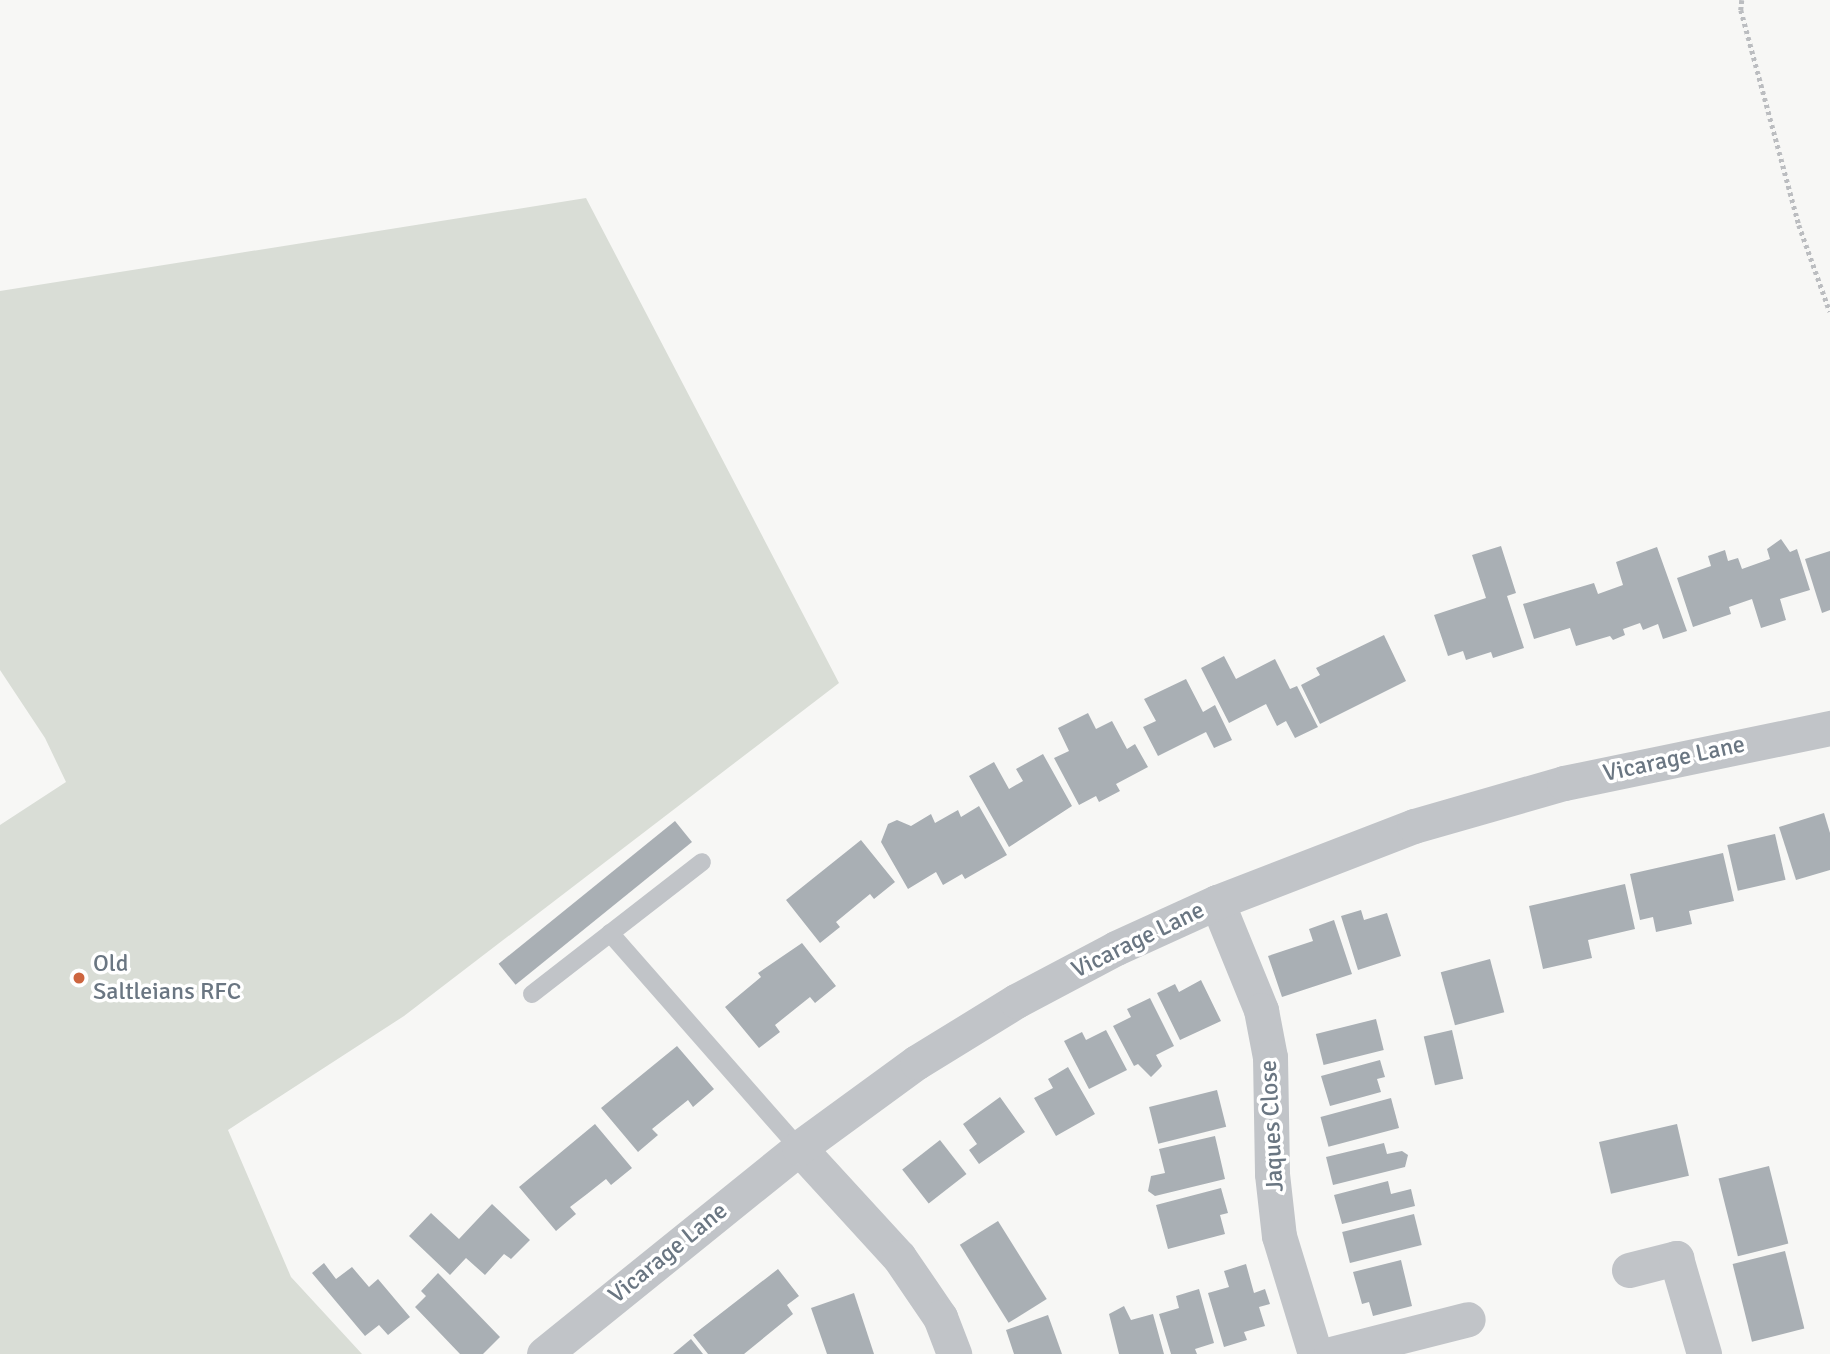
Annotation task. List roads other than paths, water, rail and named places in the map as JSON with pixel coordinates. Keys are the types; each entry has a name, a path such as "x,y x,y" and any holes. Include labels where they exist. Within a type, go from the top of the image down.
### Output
{"street":[{"name":"Vicarage Lane","path":"544,1354 799,1148 917,1062 1016,1001 1217,902 1414,826 1551,787 1830,728"},
{"name":"Jaques Close","path":"1217,902 1261,1010 1270,1057 1272,1174 1279,1236 1315,1354"},
{"path":"799,1148 899,1258 940,1317 954,1354"},
{"path":"1629,1270 1676,1258 1703,1354"},
{"path":"1331,1354 1468,1319"}],"lane":[{"path":"532,994 702,862"},
{"path":"610,933 799,1148"}],"place":[{"name":"Old Saltleians RFC","path":"79,978"}]}
